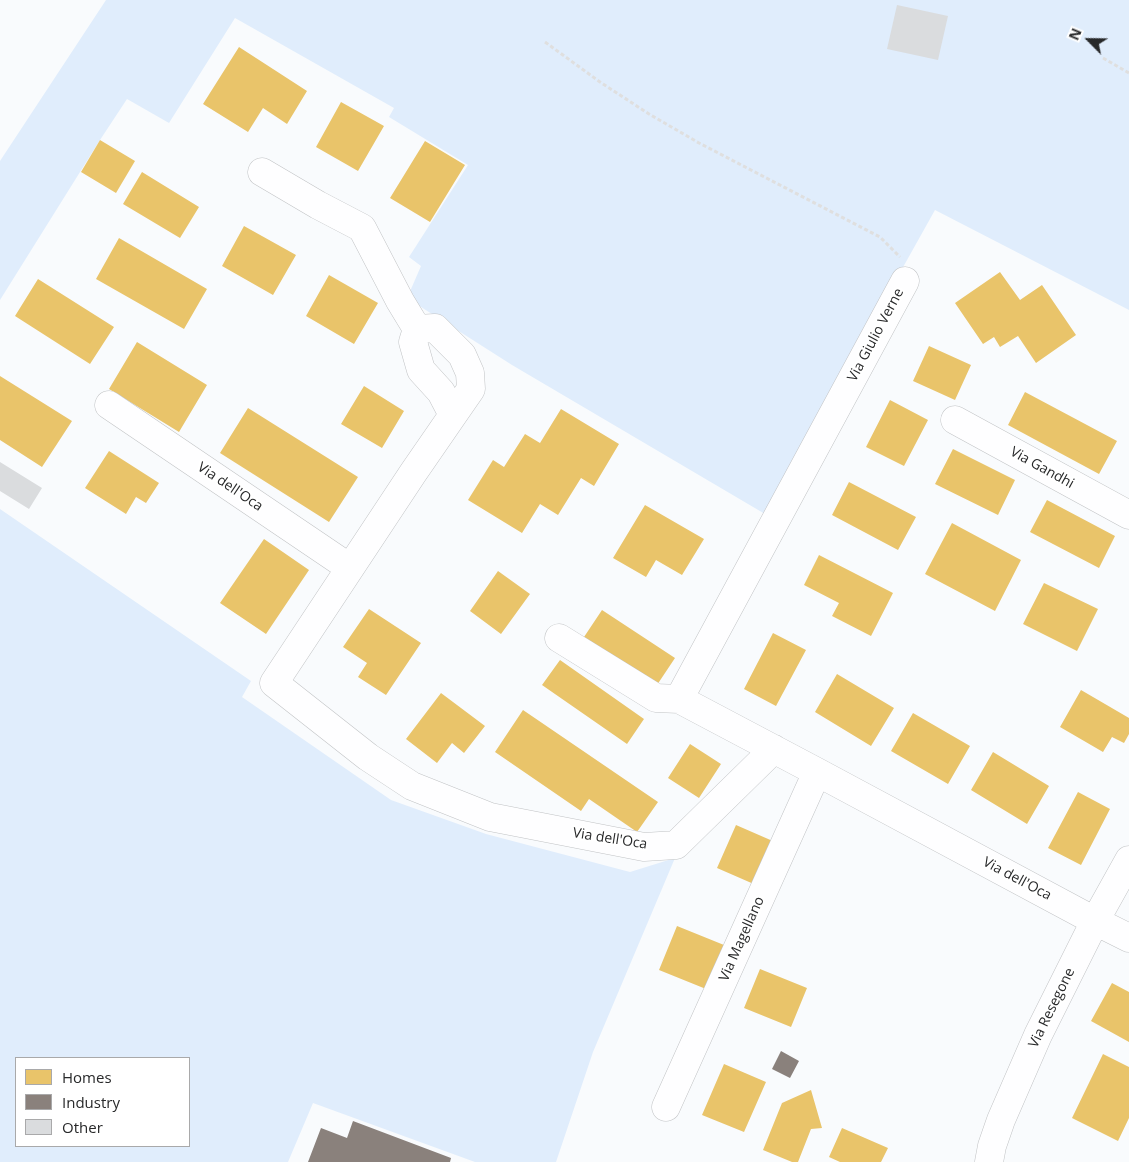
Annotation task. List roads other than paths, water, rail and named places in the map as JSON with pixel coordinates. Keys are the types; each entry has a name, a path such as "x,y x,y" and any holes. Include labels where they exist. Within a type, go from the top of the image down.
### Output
{"street":[{"path":"262,172 362,228 400,301 417,328 413,342 421,370 441,392 454,415"},
{"name":"Via Giulio Verne","path":"679,699 905,281"},
{"name":"Via dell'Oca","path":"417,328 435,328 462,354 470,373 471,389 274,683 368,757 412,786 490,817 644,847 676,845 774,749 1129,938"},
{"name":"Via dell'Oca","path":"109,405 350,568"},
{"name":"Via Gandhi","path":"954,420 1129,515"},
{"path":"559,638 656,698 679,699 774,749"},
{"name":"Via Magellano","path":"666,1107 817,772"},
{"name":"Via Resegone","path":"989,1162 992,1146 1001,1120 1038,1034 1095,921 1129,860"}]}
